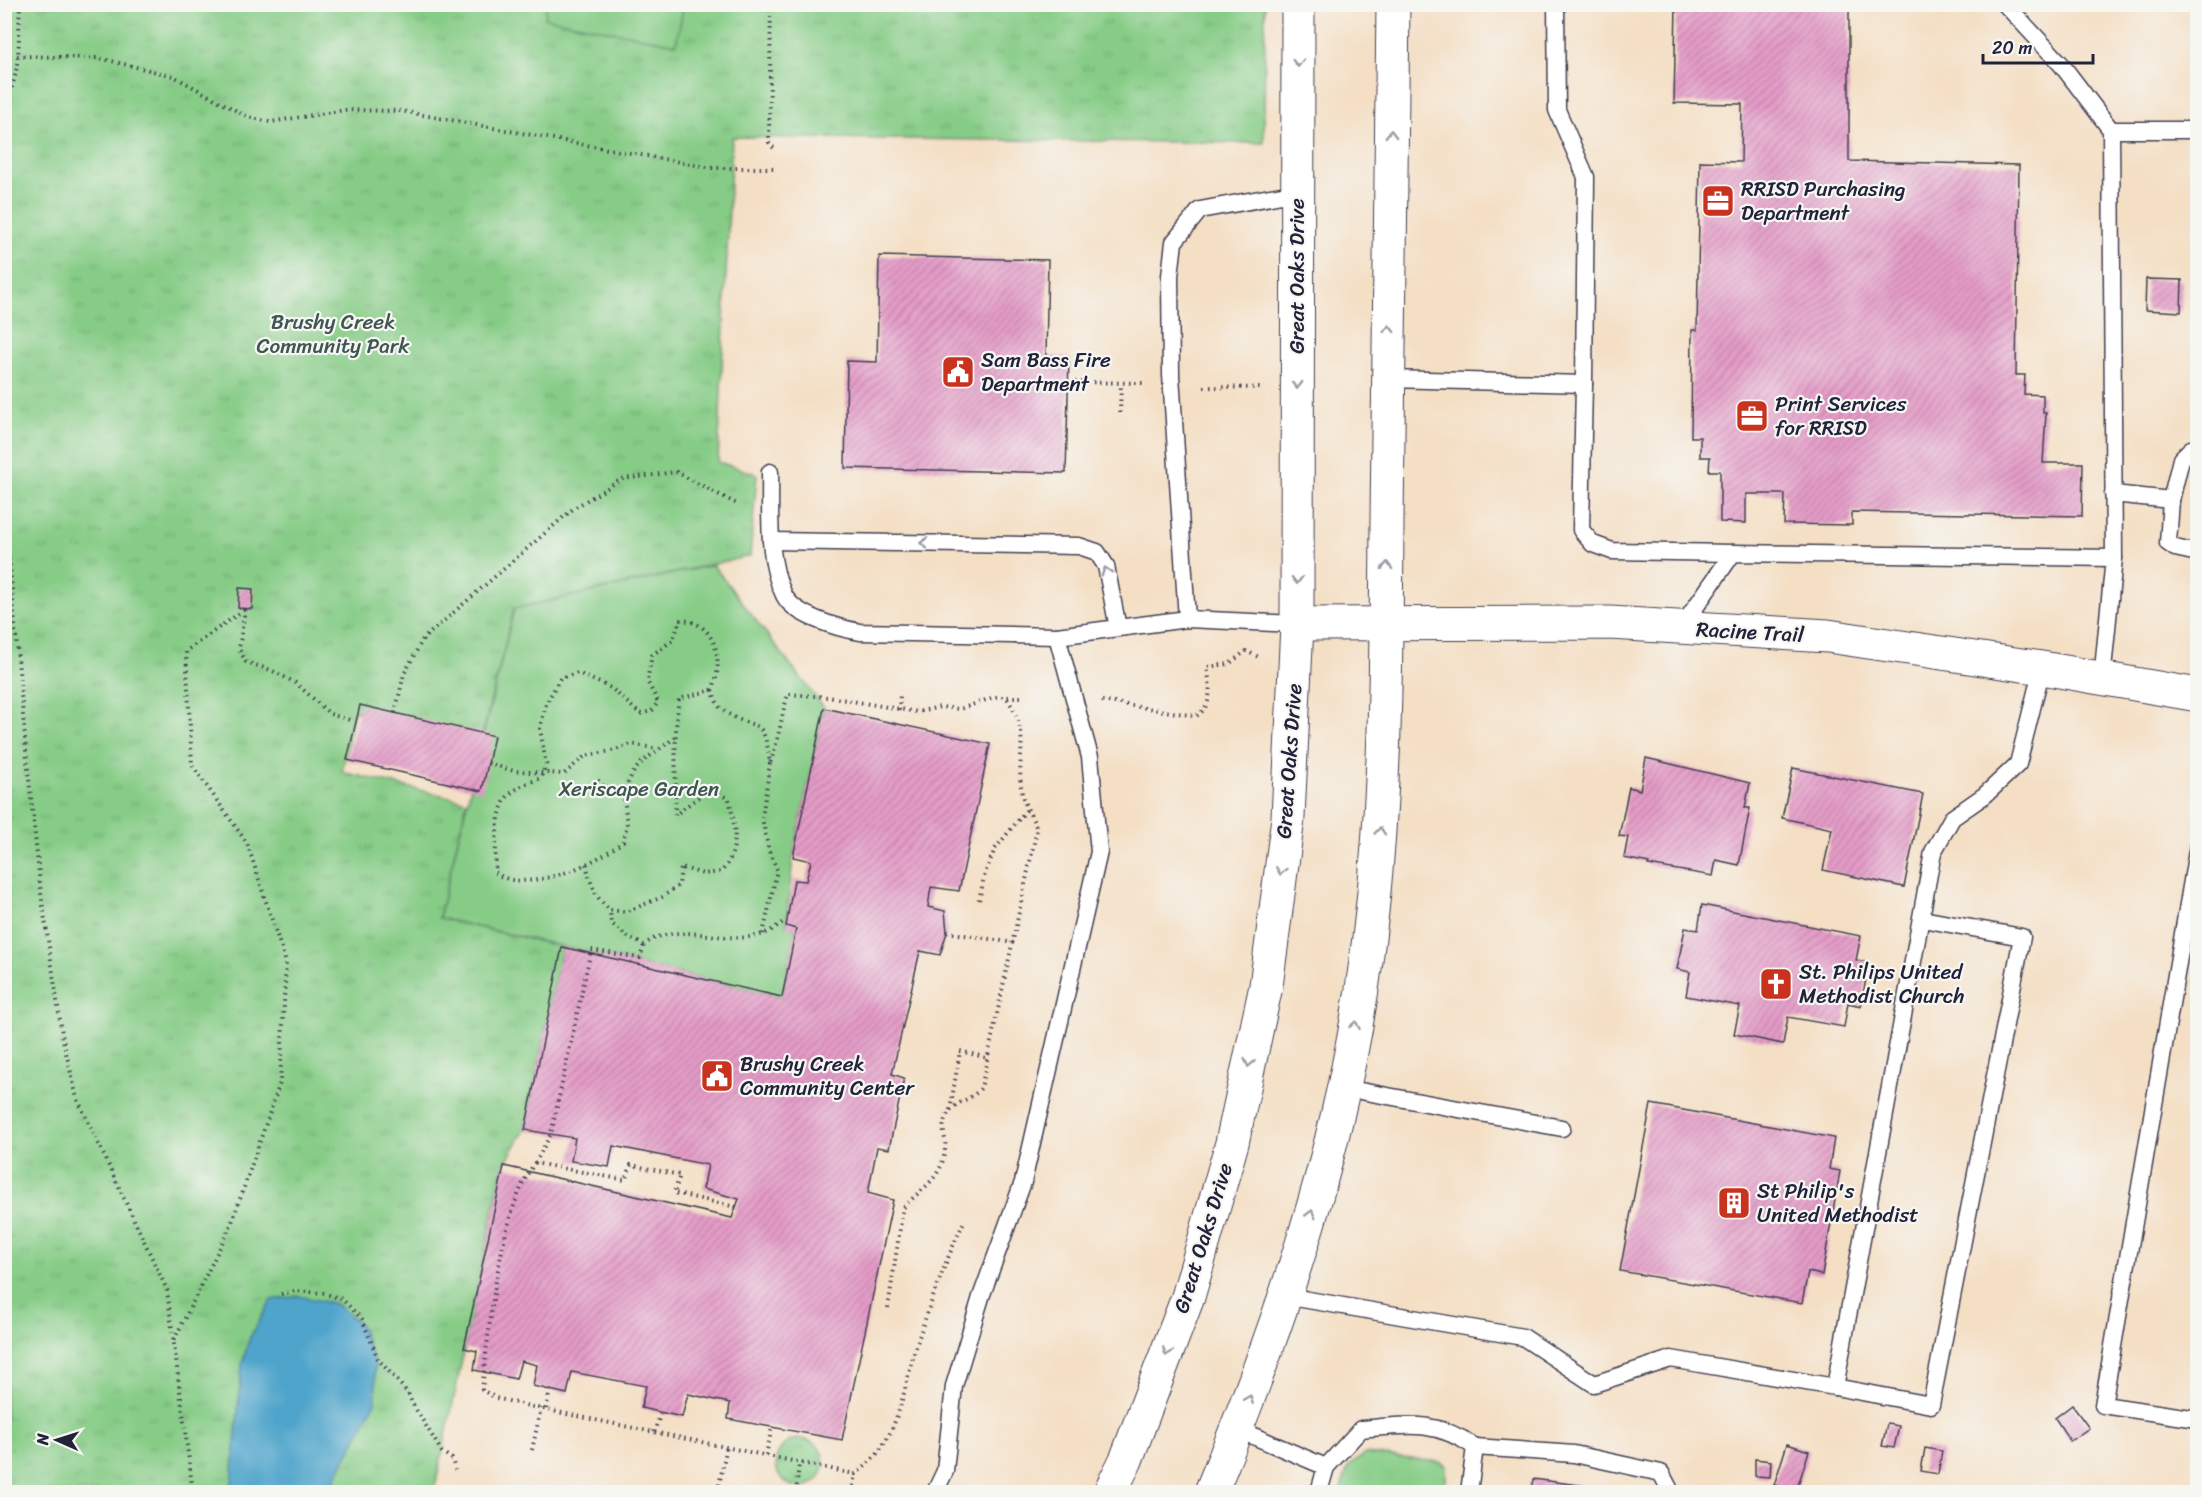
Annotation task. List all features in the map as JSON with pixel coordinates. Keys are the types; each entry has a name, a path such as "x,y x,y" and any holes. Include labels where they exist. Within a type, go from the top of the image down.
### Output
{"street":[{"name":"Great Oaks Drive","path":"1110,1492 1126,1460 1188,1297 1235,1131 1266,986 1288,818 1297,624 1298,4"},
{"path":"1211,1492 1237,1429 1304,1242 1344,1088 1366,963 1379,839 1386,624 1393,4"},
{"name":"Racine Trail","path":"1297,624 1610,623 1828,636 2042,668 2198,695"}],"lane":[{"path":"1556,4 1557,110 1586,177 1581,530 1593,544 1612,551 2114,558"},
{"path":"2005,4 2061,64 2111,130 2114,558 2102,679"},
{"path":"2111,130 2198,130"},
{"path":"1187,619 1171,375 1170,276 1174,242 1200,210 1298,192"},
{"path":"1389,379 1584,384"},
{"path":"2198,448 2191,449 2181,459 2171,500 2168,543 2175,548 2198,553"},
{"path":"770,472 771,541 784,596 804,613 832,627 860,633 1056,636 1187,619 1297,624"},
{"path":"2113,494 2171,500"},
{"path":"771,541 1079,546 1097,552 1106,566 1118,628"},
{"path":"1681,628 1733,553"},
{"path":"935,1492 945,1471 954,1386 981,1297 1023,1182 1099,852 1090,757 1056,636"},
{"path":"1834,1387 1933,852 1952,818 1984,795 2018,764 2042,668"},
{"path":"2198,845 2103,1405 2198,1419"},
{"path":"1285,1296 1523,1337 1594,1384 1671,1359 1931,1405 2022,937 1922,919"},
{"path":"1344,1088 1562,1128"},
{"path":"1319,1492 1326,1467 1360,1429 1415,1425 1455,1433 1475,1447 1574,1455 1661,1473 1671,1492"},
{"path":"1237,1429 1326,1467"},
{"path":"1469,1492 1475,1447"}],"path":[{"path":"4,104 11,93 17,56 20,4"},
{"path":"771,4 769,142 775,150"},
{"path":"683,6 771,10"},
{"path":"17,56 99,58 173,76 248,117 270,122 345,110 401,111 712,168 774,168"},
{"path":"1069,382 1148,383"},
{"path":"1120,413 1121,383"},
{"path":"1204,387 1270,388"},
{"path":"395,713 404,674 423,639 574,508 622,479 676,472 737,504"},
{"path":"4,499 41,893 63,1040 76,1098 167,1290 193,1492"},
{"path":"174,1341 231,1225 280,1083 286,963 247,843 192,765 186,651 245,609 239,649 246,662 296,683 330,714 352,721"},
{"path":"675,737 641,761 628,780 624,795 627,825 623,841 595,861 529,881 502,878 495,872 500,815 506,797 522,786 542,778 546,764 540,728 546,704 560,678 578,674 610,688 640,714 652,711 658,702 647,681 652,655 673,640 680,620 691,621 708,631 719,661 712,690 722,710 761,728 766,738 770,763"},
{"path":"1101,701 1196,716 1202,713 1209,700 1207,667 1229,664 1246,651 1262,659"},
{"path":"586,864 592,888 600,901 610,910 626,912 662,897 679,885 681,867 703,873 721,872 731,861 736,839 729,799 713,790 700,796 675,815 678,777 675,737 679,699 712,690"},
{"path":"763,934 777,870 769,851 762,818 770,763 778,743 781,717 788,694 828,697 917,712 940,707 960,709 994,697 1023,697"},
{"path":"899,710 900,695"},
{"path":"949,1113 956,1103 972,1098 981,1088 1037,829 1029,807 1022,796 1023,737 1013,708 1006,698"},
{"path":"488,763 514,771 564,774 585,756 616,750 631,744 658,749"},
{"path":"598,780 608,792 624,795"},
{"path":"979,900 985,873 995,849 1029,807"},
{"path":"610,910 611,923 626,936 644,945"},
{"path":"783,922 763,934 732,938 690,933 658,934 644,945 640,958 591,950 580,994 569,1062 551,1134 528,1172 511,1218 496,1282 482,1390 496,1398 543,1409 855,1474 873,1462 894,1426 918,1339 964,1222"},
{"path":"947,932 1014,943"},
{"path":"888,1308 903,1208 928,1187 939,1172 946,1147 942,1135 949,1113 960,1051 988,1058"},
{"path":"535,1163 626,1180 631,1165 680,1175 674,1193 736,1207"},
{"path":"281,1294 295,1291 323,1293 342,1299 363,1319 378,1359 408,1393 442,1452 452,1459 455,1470"},
{"path":"532,1450 550,1390"},
{"path":"654,1432 661,1413"},
{"path":"766,1455 772,1427"},
{"path":"719,1485 727,1446"},
{"path":"796,1492 799,1464"},
{"path":"852,1492 855,1474"}],"green space":[{"path":"547,4 684,5 676,44 545,18"},
{"name":"Brushy Creek Community Park","path":"5,5 1265,5 1264,143 732,137 718,462 757,474 750,556 514,609 482,736 354,711 342,772 467,801 439,918 562,947 525,1130 503,1166 434,1492 5,1492"},
{"name":"Xeriscape Garden","path":"713,565 824,708 793,857 786,925 796,929 782,997 439,918 514,609"},
{"path":"795,1439 805,1439 817,1446 824,1458 824,1468 817,1480 805,1487 795,1487 780,1476 776,1468 776,1458 787,1443"},
{"path":"1365,1454 1440,1462 1446,1466 1446,1492 1340,1492 1348,1467"}],"water":[{"path":"299,1296 336,1304 360,1324 375,1365 376,1401 328,1492 231,1492 242,1364 250,1337 271,1300"}],"building":[{"path":"1676,4 1849,4 1849,161 2019,165 2016,375 2025,375 2024,394 2043,395 2043,413 2046,413 2043,463 2083,463 2082,516 1852,512 1852,525 1784,524 1785,494 1746,494 1746,523 1720,522 1720,471 1709,471 1710,457 1700,457 1700,437 1691,437 1692,330 1697,330 1700,161 1741,162 1742,104 1674,103"},
{"name":"Sam Bass Fire Department","path":"879,256 1048,260 1046,356 1069,357 1066,473 845,468 847,361 877,362"},
{"path":"2146,279 2182,280 2181,312 2145,310"},
{"path":"239,588 253,589 252,609 238,608"},
{"path":"360,705 494,736 482,791 347,760"},
{"name":"Brushy Creek Community Center","path":"824,708 990,744 959,891 931,887 928,907 945,911 947,932 940,955 920,951 892,1074 904,1078 889,1149 877,1147 868,1193 893,1200 842,1440 728,1419 730,1403 688,1394 682,1417 641,1408 646,1386 572,1372 567,1394 533,1386 537,1365 521,1361 516,1379 474,1370 477,1351 464,1348 504,1166 732,1218 739,1199 703,1189 708,1165 613,1146 609,1167 571,1161 575,1138 525,1130 562,947 782,997 796,929 786,926 794,880 806,881 811,861 793,857"},
{"path":"1646,758 1750,783 1745,808 1750,808 1739,865 1716,860 1713,876 1648,865 1649,863 1624,858 1628,837 1619,836 1629,787 1640,790"},
{"path":"1793,768 1923,794 1904,887 1823,870 1832,829 1782,818"},
{"name":"St. Philips United Methodist Church","path":"1702,905 1861,936 1856,960 1869,962 1861,1006 1848,1003 1844,1027 1788,1017 1783,1044 1734,1034 1740,1006 1686,996 1690,972 1677,969 1685,928 1698,930"},
{"name":"St Philip's United Methodist","path":"1651,1104 1834,1138 1829,1169 1840,1171 1822,1275 1808,1272 1802,1303 1620,1271"},
{"path":"2072,1405 2089,1428 2070,1441 2055,1418"},
{"path":"1887,1424 1899,1426 1894,1448 1882,1446"},
{"path":"1787,1444 1809,1451 1796,1492 1774,1485"},
{"path":"1925,1448 1942,1451 1938,1474 1921,1471"},
{"path":"1755,1459 1771,1461 1770,1477 1755,1476"},
{"path":"1533,1479 1624,1491 1624,1492 1531,1492"}],"place":[{"name":"RRISD Purchasing Department","path":"1718,201"},
{"name":"Sam Bass Fire Department","path":"958,372"},
{"name":"Print Services for RRISD","path":"1752,416"},
{"name":"St. Philips United Methodist Church","path":"1776,984"},
{"name":"Brushy Creek Community Center","path":"717,1076"},
{"name":"St Philip's United Methodist","path":"1734,1203"}]}
